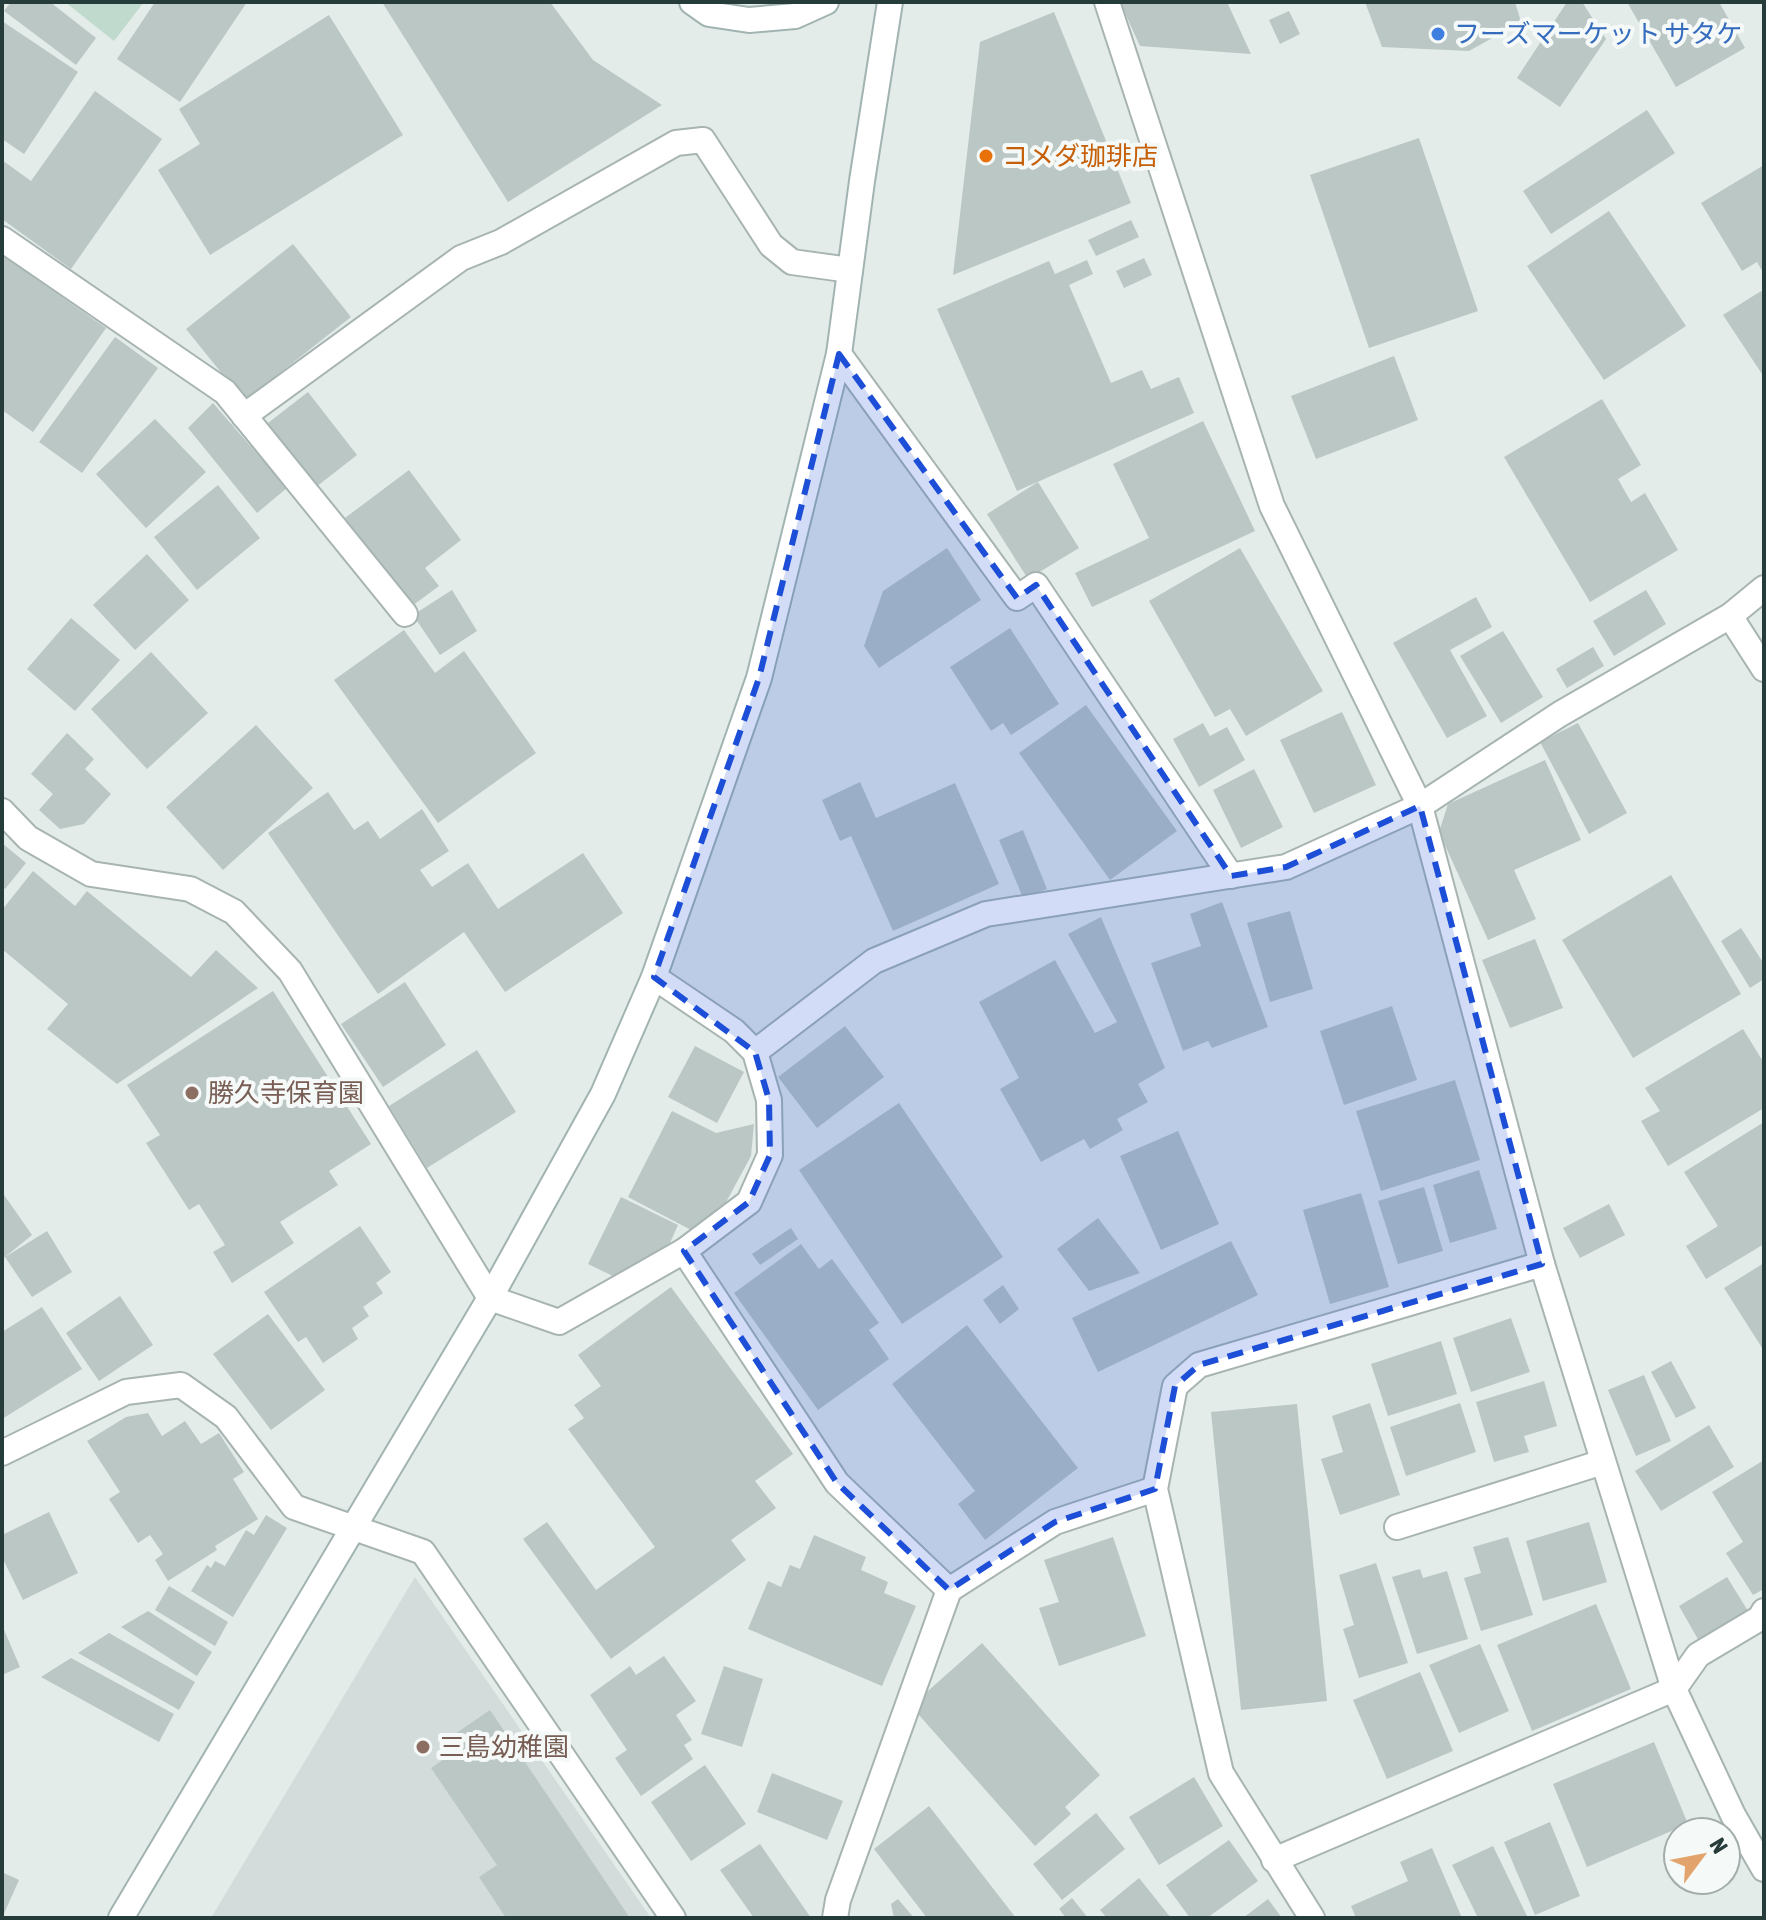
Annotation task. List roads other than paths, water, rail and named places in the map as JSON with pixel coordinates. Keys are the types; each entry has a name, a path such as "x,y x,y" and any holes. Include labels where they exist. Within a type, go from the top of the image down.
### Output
{"street":[{"path":"692,2 709,14 749,20 795,16 826,2"},
{"path":"121,1918 490,1298 603,1094 654,977 759,678 839,354 890,2"},
{"path":"1107,2 1272,506 1420,806 1542,1264 1674,1689 1733,1815 1764,1869"},
{"path":"244,416 461,258 501,242 676,143 703,140 771,245 792,262 850,270"},
{"path":"2,239 225,392 405,614"},
{"path":"839,354 1017,598 1036,585 1231,876"},
{"path":"755,1052 874,961 986,914 1286,867 1420,806 1560,714 1730,616 1764,588"},
{"path":"1730,616 1764,669"},
{"path":"3,814 28,838 91,874 190,889 234,912 290,971 490,1298 559,1322 684,1251 749,1202 770,1155 769,1100 755,1052 734,1031 654,977"},
{"path":"684,1251 837,1483 949,1590"},
{"path":"1312,1918 1221,1773 1155,1489 1175,1386 1199,1365 1542,1264"},
{"path":"2,1453 126,1392 181,1385 226,1417 294,1507 423,1552 673,1918"},
{"path":"1397,1527 1603,1462"},
{"path":"835,1918 838,1900 949,1590 1055,1522 1155,1489"},
{"path":"1274,1860 1674,1689 1698,1655 1760,1618 1764,1611"}],"place":[{"name":"フーズマーケット サタケ","path":"1438,34"},
{"name":"コメダ珈琲店","path":"986,156"},
{"name":"勝久寺保育園","path":"192,1093"},
{"name":"三島幼稚園","path":"423,1747"}]}
